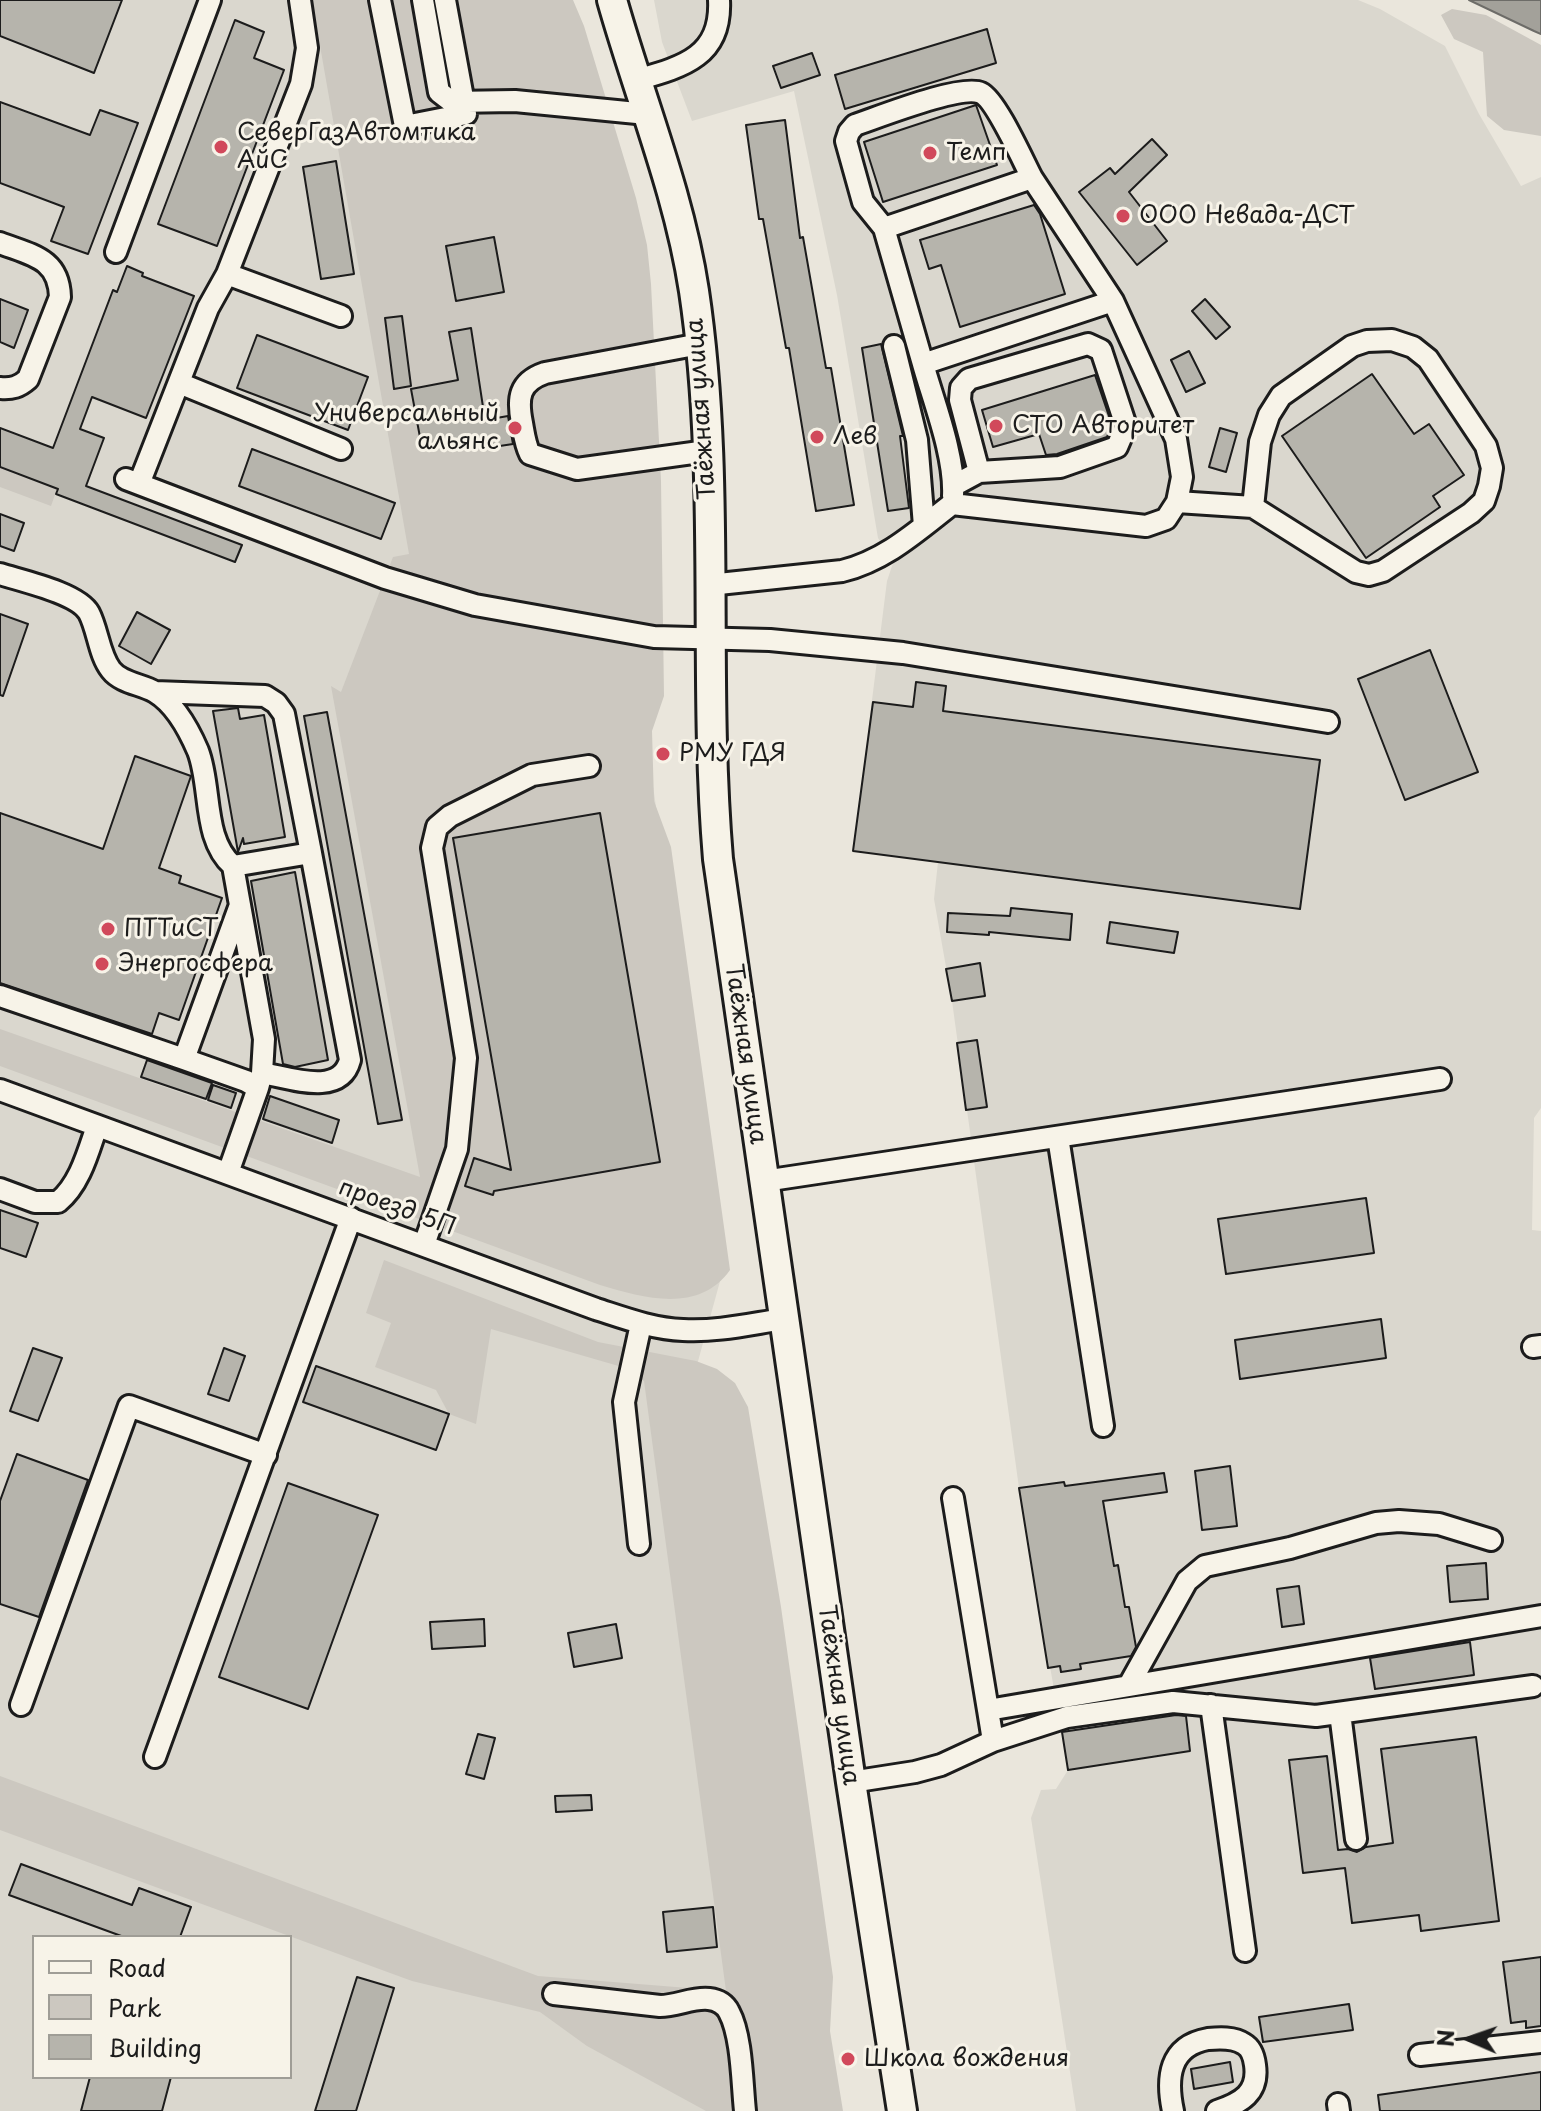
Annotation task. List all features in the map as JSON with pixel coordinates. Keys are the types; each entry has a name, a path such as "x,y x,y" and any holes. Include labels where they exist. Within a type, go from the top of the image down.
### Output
{"highway":[{"name":"Таёжная улица","path":"612,0 685,248 700,344 707,451 712,772 718,859 851,1782 902,2111"}],"street":[{"path":"116,252 210,0"},
{"path":"300,0 307,48 301,84 227,274 208,308 179,383 132,482 385,578 475,605 642,636 710,637 903,653 1328,722"},
{"path":"380,0 405,126 466,114 445,0"},
{"path":"423,0 439,92 452,102 515,101 647,114"},
{"path":"636,80 672,70 707,47 720,17 719,0"},
{"path":"960,91 983,94 993,105 1032,178 1113,301 1176,439 1182,477 1177,502 1166,519 1146,526 953,495 923,364 884,228 863,202 846,141 855,125 960,91"},
{"path":"884,228 1032,178"},
{"path":"0,243 44,261 54,269 60,297 28,379 20,386 0,388"},
{"path":"227,274 341,316"},
{"path":"923,364 1113,301"},
{"path":"1177,502 1253,507 1356,572 1369,575 1383,571 1471,513 1484,501 1492,468 1486,446 1428,359 1413,347 1392,340 1367,341 1352,346 1281,396 1269,415 1260,442 1253,507"},
{"path":"700,344 536,376 526,383 519,394 518,405 530,454 571,469 707,451"},
{"path":"709,585 842,571 860,566 887,554 924,526 979,472 1060,467 1117,447 1126,426 1101,350 1088,344 969,379 961,388 960,400 979,472"},
{"path":"894,346 919,452 924,526"},
{"path":"179,383 341,449"},
{"path":"0,574 83,605 89,613 109,668 118,677 155,692 265,696 276,703 284,714 350,1060 347,1071 339,1080 326,1083 246,1081 0,996"},
{"path":"155,692 181,720 202,764 219,850 233,866 264,1039 260,1081 228,1173"},
{"path":"181,720 211,693"},
{"path":"424,1245 457,1149 466,1058 432,848 437,827 450,816 532,775 589,766"},
{"path":"233,866 311,853"},
{"path":"184,1059 240,905"},
{"path":"764,1181 1440,1079"},
{"name":"проезд 5П","path":"0,1090 641,1324 701,1330 784,1319"},
{"path":"0,1189 35,1202 58,1202 78,1175 97,1126"},
{"path":"1058,1137 1103,1426"},
{"path":"155,1757 351,1218"},
{"path":"639,1544 624,1402 641,1324"},
{"path":"21,1705 129,1406 266,1455"},
{"path":"953,1498 993,1741"},
{"path":"1129,1685 1187,1581 1205,1566 1290,1548 1376,1523 1439,1524 1491,1540"},
{"path":"988,1710 1541,1616"},
{"path":"851,1782 941,1765 993,1741 1067,1717 1173,1702 1316,1716 1533,1686"},
{"path":"993,1741 1043,1700"},
{"path":"1211,1705 1245,1951"},
{"path":"1340,1713 1356,1839"},
{"path":"554,1994 660,2006 674,2006 700,1998 722,2003 729,2011 735,2030 745,2111"},
{"path":"1173,2111 1170,2072 1178,2053 1200,2041 1217,2038 1241,2042 1249,2048 1254,2058 1255,2086 1240,2101 1217,2111"},
{"path":"1420,2055 1541,2042"}],"shaded area":[{"path":"0,0 508,0 643,715 722,1274 689,1394 792,2111 0,2111"},
{"path":"654,0 1358,0 1445,46 1479,114 1521,186 1541,177 1541,1108 1534,1118 1532,1230 1541,1231 1541,2111 1076,2111 1031,1818 1041,1790 1056,1789 1068,1770 1019,1488 952,1001 934,899 938,862 853,851 887,581 893,563 878,538 837,295 794,91 692,121 662,42"},
{"path":"1469,0 1541,0 1541,34 1534,31"}],"green space":[{"path":"312,0 573,0 584,26 636,198 647,245 651,284 661,481 664,696 652,731 654,801 671,847 730,1270 717,1284 687,1298 652,1298 600,1285 0,1066 0,1029 420,1177 331,686 341,692 393,557 409,554"},
{"path":"1452,9 1486,15 1541,45 1541,136 1504,130 1487,116 1483,52 1454,39 1441,15"},
{"path":"0,467 57,489 51,506 0,487"},
{"path":"384,1260 598,1342 696,1361 717,1369 735,1383 748,1407 781,1607 833,1977 830,2031 843,2111 706,2111 587,2046 540,2012 412,1981 0,1830 0,1776 538,1976 726,1991 644,1381 622,1367 491,1329 476,1424 449,1414 436,1390 375,1367 391,1323 366,1313"}],"building":[{"path":"0,0 122,0 94,73 0,36"},
{"name":"СеверГазАвтомтика АйС","path":"235,20 264,32 254,58 284,70 217,246 158,224"},
{"path":"987,29 996,63 845,109 835,75"},
{"path":"812,53 820,75 781,88 773,66"},
{"path":"0,102 90,135 100,110 138,123 88,254 51,241 64,207 0,183"},
{"name":"Темп","path":"976,105 997,165 883,202 864,142"},
{"path":"785,120 800,238 803,237 826,368 831,368 854,505 816,511 789,348 786,348 763,219 759,219 746,125"},
{"name":"ООО Невада-ДСТ","path":"1152,139 1167,155 1129,192 1167,241 1137,265 1079,192 1110,168 1115,174"},
{"path":"336,161 354,274 321,279 303,167"},
{"path":"1034,205 1040,214 1065,294 960,327 941,265 929,269 920,240"},
{"path":"494,237 504,292 456,301 446,246"},
{"path":"127,266 143,273 142,276 194,296 146,418 92,397 80,429 104,438 86,486 242,545 235,562 56,494 58,489 0,467 0,428 53,448 113,290 117,292"},
{"path":"0,299 28,310 14,348 0,342"},
{"path":"1205,299 1230,327 1216,339 1192,311"},
{"path":"402,316 411,386 394,389 385,318"},
{"path":"471,328 485,420 508,416 513,444 493,447 491,441 470,445 469,439 422,448 411,389 458,380 449,332"},
{"path":"257,335 368,377 348,430 237,388"},
{"path":"881,344 903,436 900,436 909,508 888,511 862,348"},
{"path":"1189,351 1205,383 1186,392 1171,360"},
{"path":"1372,374 1414,434 1429,424 1464,475 1433,496 1440,507 1366,558 1282,436"},
{"path":"1095,375 1112,425 1107,437 1046,455 1039,434 993,447 982,410"},
{"path":"1220,428 1237,433 1226,472 1209,467"},
{"path":"252,449 395,503 381,539 239,486"},
{"path":"0,514 24,523 14,551 0,546"},
{"path":"137,612 170,630 151,664 119,646"},
{"path":"0,614 28,624 3,696 0,695"},
{"path":"1430,650 1478,772 1405,800 1358,679"},
{"path":"916,682 946,686 943,711 1320,760 1300,909 853,851 873,702 913,707"},
{"path":"238,708 240,719 264,715 285,837 244,844 243,838 238,852 213,711"},
{"path":"327,712 402,1120 378,1124 304,716"},
{"name":"ПТТиСТ","path":"135,756 191,776 159,868 181,876 179,883 222,898 179,1020 159,1013 152,1034 0,983 0,813 103,849"},
{"path":"600,813 660,1162 494,1191 493,1195 465,1186 474,1158 511,1170 453,838"},
{"path":"295,872 328,1060 295,1067 283,1064 251,881"},
{"path":"1011,908 1072,914 1070,940 989,932 989,935 947,932 948,913 1010,916"},
{"path":"1110,922 1178,932 1174,953 1107,943"},
{"path":"980,963 985,996 952,1001 946,969"},
{"path":"977,1040 987,1107 966,1110 957,1043"},
{"path":"147,1060 212,1083 206,1099 141,1077"},
{"path":"213,1085 236,1093 231,1108 208,1100"},
{"path":"270,1096 339,1120 332,1143 263,1119"},
{"path":"1366,1198 1374,1253 1226,1274 1218,1219"},
{"path":"0,1210 38,1223 26,1257 0,1248"},
{"path":"1381,1319 1386,1358 1240,1379 1235,1340"},
{"path":"33,1348 62,1358 38,1421 10,1411"},
{"path":"224,1348 245,1356 229,1401 208,1394"},
{"path":"316,1366 449,1414 436,1450 303,1402"},
{"path":"17,1454 88,1480 39,1617 0,1604 0,1501"},
{"path":"1230,1466 1237,1526 1202,1530 1195,1471"},
{"path":"1164,1473 1167,1492 1103,1501 1114,1566 1118,1565 1125,1607 1129,1607 1136,1647 1131,1656 1080,1664 1081,1669 1061,1672 1060,1666 1048,1668 1019,1488 1064,1482 1065,1486"},
{"path":"288,1483 378,1515 308,1709 219,1677"},
{"path":"1486,1563 1488,1599 1450,1602 1447,1566"},
{"path":"1299,1586 1304,1624 1282,1627 1277,1589"},
{"path":"484,1619 485,1646 432,1649 430,1622"},
{"path":"616,1624 622,1658 574,1667 568,1633"},
{"path":"1470,1642 1474,1675 1375,1689 1370,1658"},
{"path":"1186,1716 1190,1751 1068,1770 1062,1732"},
{"path":"478,1734 495,1738 484,1779 466,1774"},
{"path":"1476,1737 1499,1921 1421,1931 1419,1915 1352,1923 1345,1868 1303,1873 1289,1760 1327,1756 1338,1850 1357,1852 1366,1847 1393,1843 1381,1749"},
{"path":"591,1795 592,1810 556,1812 555,1796"},
{"path":"21,1864 132,1905 139,1888 191,1907 181,1935 119,1935 9,1895"},
{"path":"713,1907 717,1947 667,1952 663,1912"},
{"path":"1541,1957 1541,2026 1526,2028 1526,2021 1511,2023 1503,1962"},
{"path":"357,1977 394,1988 356,2111 315,2111"},
{"path":"1349,2004 1353,2030 1263,2042 1259,2017"},
{"path":"1230,2062 1233,2082 1194,2089 1191,2069"},
{"path":"1541,2072 1541,2111 1380,2111 1378,2095"},
{"path":"89,2079 170,2079 162,2111 81,2111"}],"place":[{"name":"СеверГазАвтомтика АйС","path":"221,147"},
{"name":"Темп","path":"930,153"},
{"name":"ООО Невада-ДСТ","path":"1123,216"},
{"name":"СТО Авторитет","path":"996,426"},
{"name":"Универсальный альянс","path":"515,428"},
{"name":"Лев","path":"817,437"},
{"name":"РМУ ГДЯ","path":"663,754"},
{"name":"ПТТиСТ","path":"108,929"},
{"name":"Энергосфера","path":"102,964"},
{"name":"Школа вождения","path":"848,2059"}]}
